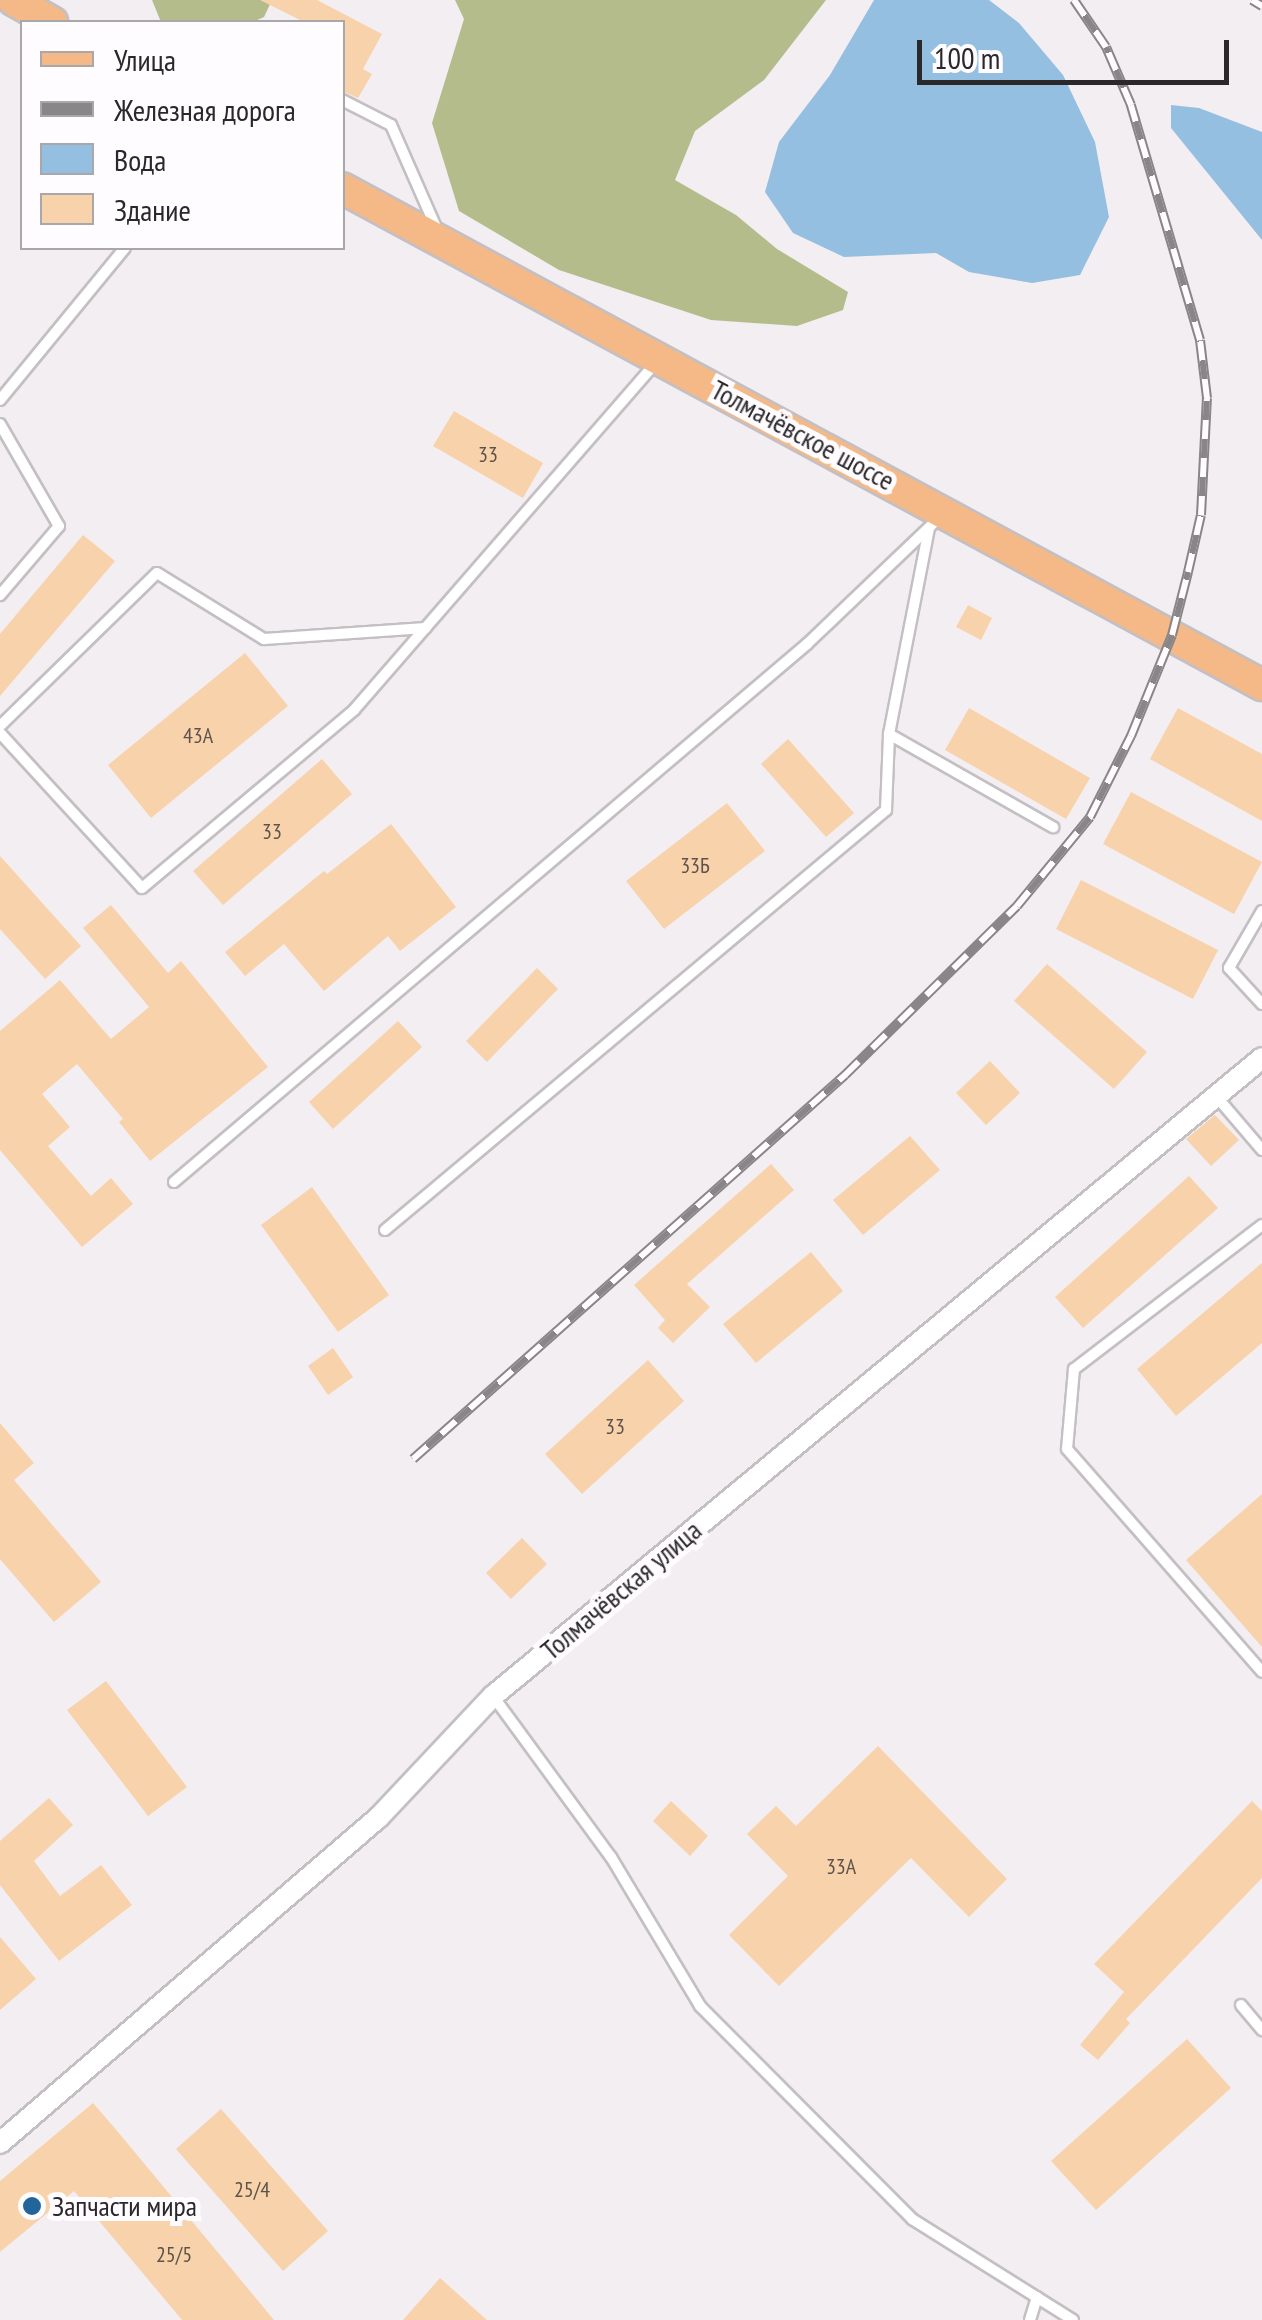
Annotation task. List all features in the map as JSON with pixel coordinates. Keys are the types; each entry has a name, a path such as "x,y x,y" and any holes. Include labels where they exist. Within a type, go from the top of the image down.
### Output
{"main road":[{"path":"13,0 48,20"},
{"name":"Толмачёвское шоссе","path":"345,190 660,359 938,520 1262,685"}],"street":[{"name":"Толмачёвская улица","path":"0,2143 378,1818 494,1696 1262,1058"}],"lane":[{"path":"345,102 391,125 442,242"},
{"path":"0,400 123,250"},
{"path":"426,628 264,639 157,574 0,729 142,888 354,710 426,628 660,359"},
{"path":"0,595 59,526 1,428"},
{"path":"385,1230 886,810 889,734 938,520"},
{"path":"174,1182 807,644 938,520"},
{"path":"889,734 1053,827"},
{"path":"1262,910 1229,968 1262,1004"},
{"path":"1216,1096 1262,1150"},
{"path":"1262,1224 1074,1369 1067,1449 1262,1672"},
{"path":"494,1696 611,1857 700,2006 912,2219 1074,2320"},
{"path":"1241,2005 1262,2030"},
{"path":"1030,2320 1036,2297"}],"green space":[{"path":"152,0 272,0 264,17 257,20 160,20"},
{"path":"455,0 826,0 764,80 695,131 675,180 736,215 777,249 848,292 843,310 797,326 711,320 559,270 459,211 432,123 464,19"}],"water":[{"path":"874,0 989,0 1019,23 1063,75 1095,142 1109,217 1080,275 1032,283 969,272 936,253 844,257 793,233 765,192 779,142 830,75"},
{"path":"1171,105 1199,108 1262,132 1262,240 1171,128"}],"building":[{"path":"260,0 317,0 382,34 363,69 372,74 358,98 345,92 345,20 300,20"},
{"path":"454,411 543,463 523,498 433,446"},
{"path":"83,535 115,561 0,696 0,634"},
{"path":"968,605 992,618 981,640 956,627"},
{"path":"245,653 288,706 151,818 108,765"},
{"path":"969,708 1090,778 1066,819 945,750"},
{"path":"1178,708 1262,754 1262,821 1150,759"},
{"path":"788,739 854,813 826,837 761,764"},
{"path":"322,759 352,794 223,905 193,871"},
{"path":"1131,792 1262,862 1234,914 1103,844"},
{"path":"727,803 765,851 664,929 626,881"},
{"path":"391,824 456,907 400,951 388,936 324,991 284,944 245,976 225,952 324,871 327,874"},
{"path":"0,856 81,946 45,979 0,929"},
{"path":"1081,880 1218,950 1193,999 1056,929"},
{"path":"111,905 168,973 181,961 268,1067 150,1161 119,1122 123,1119 77,1064 42,1094 70,1127 48,1146 91,1196 111,1178 133,1204 82,1247 0,1150 0,1031 60,980 111,1039 149,1007 83,928"},
{"path":"1047,964 1147,1052 1114,1089 1014,1001"},
{"path":"537,968 558,989 487,1062 466,1041"},
{"path":"398,1021 422,1047 333,1129 309,1102"},
{"path":"990,1061 1020,1093 986,1125 956,1093"},
{"path":"1215,1115 1239,1140 1211,1166 1186,1139"},
{"path":"910,1136 940,1170 863,1235 833,1200"},
{"path":"771,1164 794,1190 687,1284 710,1307 673,1343 658,1328 665,1320 634,1285"},
{"path":"1189,1176 1218,1208 1083,1328 1055,1297"},
{"path":"312,1187 389,1295 338,1332 261,1225"},
{"path":"811,1252 843,1291 756,1363 723,1324"},
{"path":"1262,1263 1262,1343 1176,1416 1137,1369"},
{"path":"333,1348 353,1377 328,1395 308,1366"},
{"path":"648,1360 684,1401 582,1494 545,1454"},
{"path":"0,1423 34,1463 14,1480 101,1582 54,1622 0,1559"},
{"path":"1262,1494 1262,1647 1186,1560"},
{"path":"522,1538 547,1564 511,1599 486,1573"},
{"path":"106,1681 187,1787 148,1816 67,1710"},
{"path":"878,1746 1007,1879 969,1917 911,1858 779,1986 729,1935 788,1876 747,1834 776,1806 796,1826"},
{"path":"49,1798 73,1825 34,1861 60,1896 101,1865 132,1905 59,1961 0,1885 0,1841"},
{"path":"671,1801 708,1836 690,1856 653,1821"},
{"path":"1252,1801 1262,1811 1262,1878 1126,2019 1130,2023 1098,2060 1080,2045 1124,1992 1094,1964"},
{"path":"0,1937 36,1979 0,2010"},
{"path":"1187,2039 1231,2088 1096,2210 1051,2161"},
{"path":"93,2103 274,2320 182,2320 74,2191 0,2252 0,2181"},
{"path":"221,2109 328,2231 283,2271 176,2149"},
{"path":"440,2278 487,2320 403,2320"}],"railway":[{"path":"413,1459 845,1075 1017,906 1090,817 1131,736 1172,635 1201,515 1207,398 1200,340 1131,105 1106,47 1074,0"},
{"path":"1252,0 1262,6"}],"place":[{"name":"Запчасти мира","path":"32,2206"}]}
